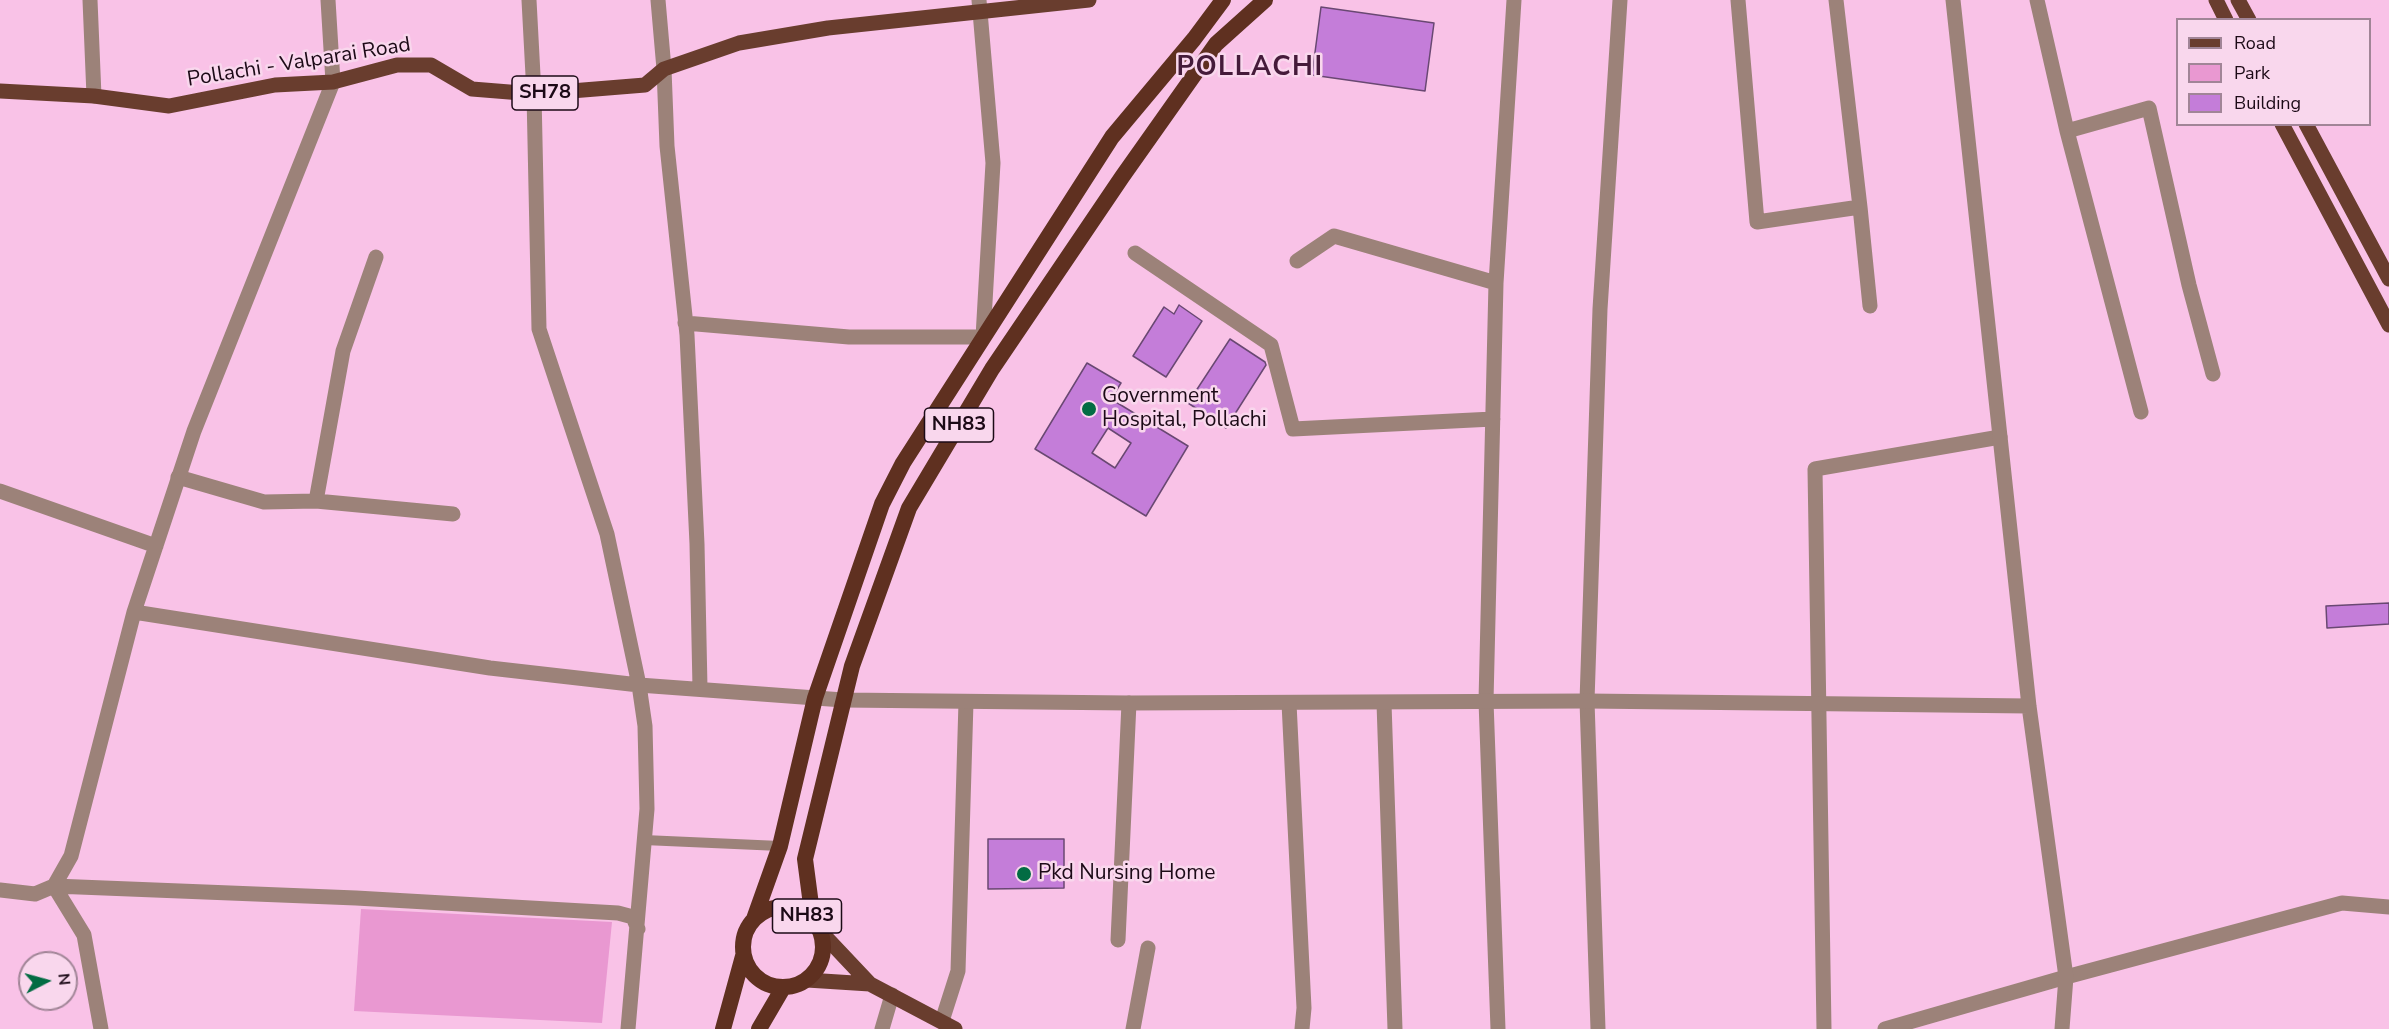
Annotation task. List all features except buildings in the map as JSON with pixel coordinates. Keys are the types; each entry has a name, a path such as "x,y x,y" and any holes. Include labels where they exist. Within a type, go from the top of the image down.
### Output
{"highway":[{"name":"NH83","path":"723,1029 743,956 746,930 754,919 780,846 815,698 882,504 903,463 1112,137 1194,39 1223,0"},
{"name":"NH83","path":"807,980 817,969 822,957 823,944 817,926 806,859 852,666 909,508 992,369 1122,177 1216,45 1265,0"},
{"name":"NH83","path":"754,919 765,911 778,907 797,910 817,926"},
{"path":"743,956 749,969 758,980 770,986 783,988 796,986 807,980"},
{"path":"759,1029 783,988"}],"main road":[{"name":"Pollachi - Valparai Road","path":"0,91 94,96 169,106 275,85 333,82 397,64 430,65 472,89 534,94 645,85 664,69 739,43 828,27 979,6 1089,0"},
{"path":"2216,0 2225,18"},
{"path":"2238,0 2248,18"},
{"path":"2283,126 2389,325"},
{"path":"2307,126 2389,279"},
{"path":"817,926 870,984 948,1025"},
{"path":"807,980 870,984"}],"street":[{"path":"90,0 94,96"},
{"path":"54,886 70,856 134,612 178,477 194,431 333,82 328,0"},
{"path":"529,0 534,94 539,328 607,534 639,685 645,738 647,809 628,1029"},
{"path":"657,0 668,146 686,323 697,544 700,688"},
{"path":"1498,1029 1486,701 1496,283 1514,0"},
{"path":"1598,1029 1587,701 1600,309 1620,0"},
{"path":"1738,0 1757,222 1860,207"},
{"path":"1836,0 1870,306"},
{"path":"1953,0 2029,706 2066,977 2062,1029"},
{"path":"2037,0 2067,131 2141,412"},
{"path":"686,323 849,337 983,337 993,163 979,6"},
{"path":"2067,131 2149,108 2189,285 2213,374"},
{"path":"1297,261 1334,236 1496,283"},
{"path":"1135,253 1271,345 1293,429 1493,419"},
{"path":"316,501 343,351 376,257"},
{"path":"1824,1029 1815,469 2000,437"},
{"path":"178,477 264,502 316,501 453,513"},
{"path":"0,491 156,546"},
{"path":"134,612 490,668 639,685 843,700 1129,703 1587,701 2029,706"},
{"path":"948,1025 958,971 966,702"},
{"path":"1118,940 1129,703"},
{"path":"1289,703 1304,1008 1302,1029"},
{"path":"1384,703 1395,1029"},
{"path":"54,886 84,935 101,1029"},
{"path":"0,890 35,894 54,886 356,898 618,913 633,917 638,929"},
{"path":"1885,1029 2066,977 2342,903 2389,907"},
{"path":"1133,1029 1148,948"},
{"path":"882,1029 892,995"}],"lane":[{"path":"644,840 780,846"}],"green space":[{"path":"361,909 612,922 602,1023 354,1011"}],"place":[{"name":"Government Hospital, Pollachi","path":"1089,409"},
{"name":"Pkd Nursing Home","path":"1024,874"}],"district":[{"name":"POLLACHI","path":"1250,68"}]}
